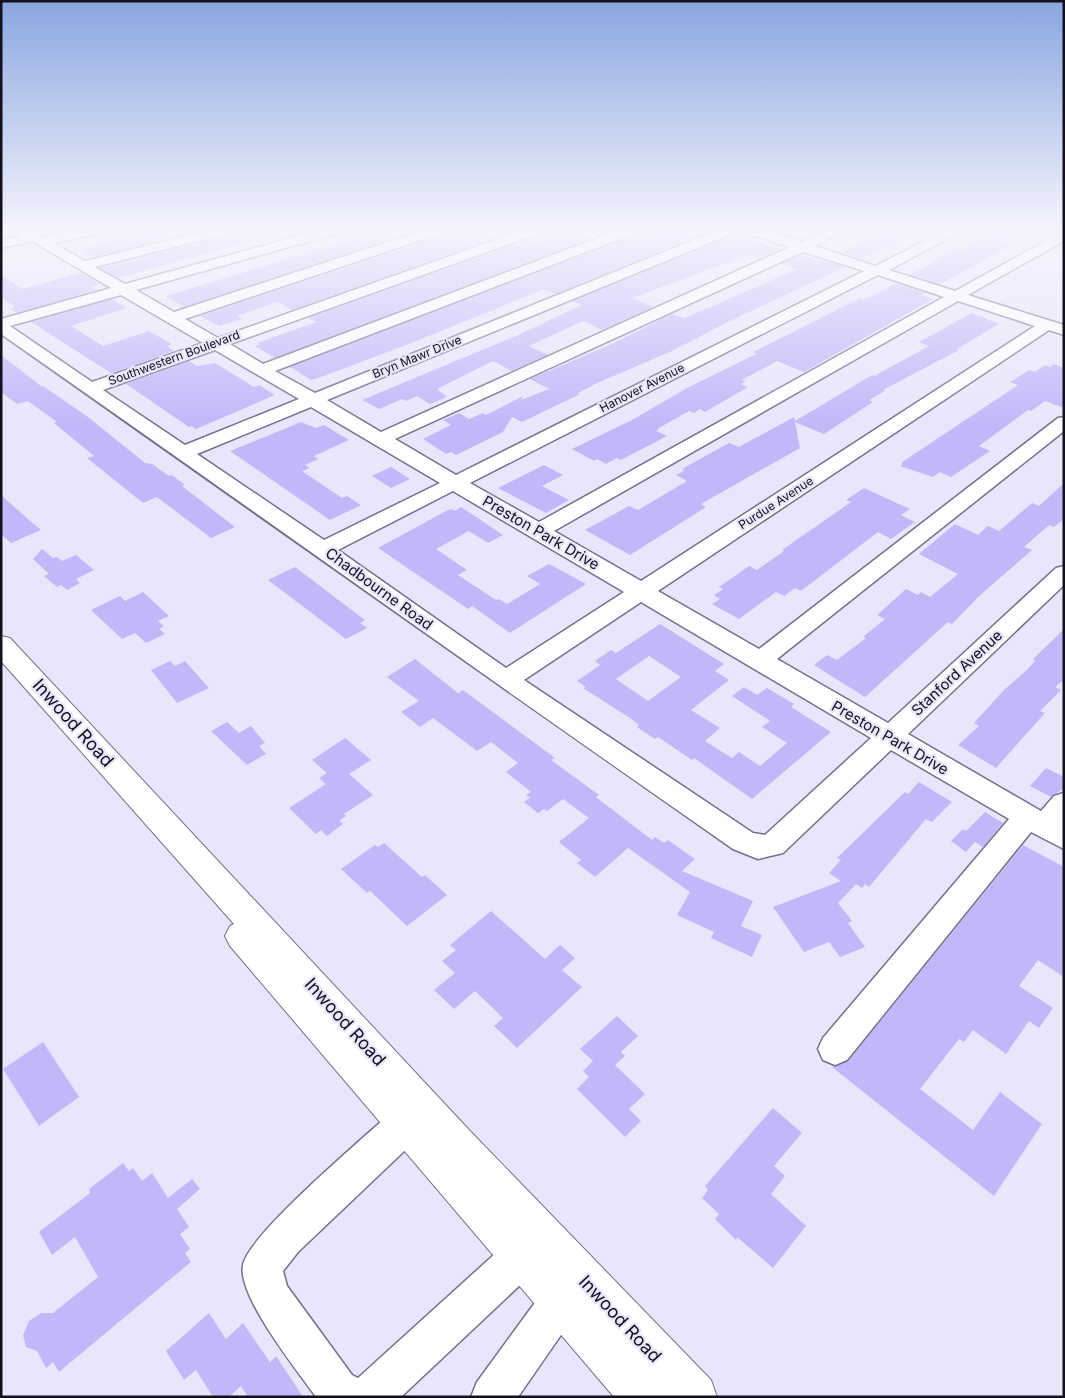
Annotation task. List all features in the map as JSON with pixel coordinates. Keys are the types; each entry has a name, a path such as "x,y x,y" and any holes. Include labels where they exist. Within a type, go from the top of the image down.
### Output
{"main road":[{"name":"Inwood Road","path":"2,652 134,815 522,1256 571,1289 694,1397"},
{"name":"Inwood Road","path":"2,652 456,1145 571,1289 645,1397"}],"street":[{"path":"1,326 113,293"},
{"name":"Preston Park Drive","path":"130,293 1045,827"},
{"path":"172,318 247,293"},
{"name":"Southwestern Boulevard","path":"89,388 356,293"},
{"path":"262,370 464,293"},
{"name":"Bryn Mawr Drive","path":"183,453 575,293"},
{"path":"380,439 700,293"},
{"name":"Hanover Avenue","path":"323,549 830,293"},
{"path":"948,293 1055,328"},
{"path":"960,297 967,293"},
{"path":"538,532 967,293"},
{"name":"Chadbourne Road","path":"1,326 323,549 506,680 743,841 758,848"},
{"name":"Purdue Avenue","path":"506,680 640,592 1055,328"},
{"path":"759,661 1064,422"},
{"name":"Stanford Avenue","path":"758,848 773,845 1064,573"},
{"path":"835,1049 1045,827 1064,804"},
{"path":"349,1397 337,1390 269,1295 262,1266 284,1238 407,1124"},
{"path":"369,1397 522,1256"},
{"path":"492,1397 571,1289"}],"building":[{"path":"1,293 86,293 17,313 10,308 15,307 1,297"},
{"path":"175,293 226,293 184,307 166,296"},
{"path":"268,293 339,293 292,310 278,302 237,316 242,319 219,326 200,316"},
{"path":"378,293 446,293 275,358 255,346 260,344 257,343 316,322 308,318"},
{"path":"483,293 534,293 414,342 318,378 311,380 290,367"},
{"path":"591,293 646,293 633,298 653,307 602,330 583,321 529,346 548,355 512,371 493,361 437,389 447,397 430,404 417,396 406,401 402,399 379,409 362,400 518,335 582,305 572,301"},
{"path":"742,293 789,293 672,351 597,383 578,393 580,394 522,422 512,417 503,432 456,455 451,452 446,454 423,439 451,425 443,420 459,413 469,419 483,413 486,415 523,396 521,400 549,389 530,379 614,343 671,314 685,318"},
{"path":"878,293 925,293 921,295 933,299 804,372 777,361 742,380 746,381 741,384 748,387 705,412 700,409 694,413 689,411 657,429 659,430 656,431 667,436 621,460 617,458 606,464 597,459 594,461 572,449 632,420 687,388 756,354 753,352 860,298 864,299"},
{"path":"112,299 126,308 71,326 103,346 149,331 172,344 167,346 174,351 111,373 31,322"},
{"path":"972,313 999,324 957,349 959,350 883,390 885,391 869,400 873,402 824,434 795,422 800,448 701,504 706,507 630,555 585,530 629,506 638,510 687,481 676,475 685,470 682,469 729,443 739,447 794,417 795,421 872,375 874,376 929,346 919,342"},
{"path":"1,355 41,386 88,417 145,463 152,464 169,476 172,475 185,485 182,486 235,527 211,538 157,497 143,503 87,458 94,456 54,423 57,422 28,401 17,404 1,392"},
{"path":"189,361 197,366 215,363 254,387 259,385 275,395 196,429 192,426 189,427 126,384"},
{"path":"1054,364 1064,368 1064,408 1045,401 1031,411 1028,410 979,446 990,451 951,477 940,472 933,477 900,466 903,464 901,463 1018,385 1010,382 1029,370 1035,372 1045,365 1050,367"},
{"path":"301,422 316,428 324,425 349,440 314,456 318,459 305,465 310,468 302,471 342,498 347,496 361,505 330,520 230,451"},
{"path":"544,465 563,475 542,486 569,500 546,513 498,488"},
{"path":"391,467 410,479 391,488 372,476"},
{"path":"1064,483 1064,519 1054,527 1049,525 1024,547 1032,550 978,597 952,624 948,622 865,697 814,665 827,655 837,660 866,638 863,637 885,619 877,615 906,589 918,595 921,592 930,597 958,574 919,554 955,524 978,535 988,526 999,531 1032,503 1039,506"},
{"path":"864,488 910,509 901,515 915,522 891,539 878,532 801,591 795,588 784,596 776,592 739,619 712,604 720,599 714,595 723,589 719,587 749,566 757,570 784,551 782,550 851,502 846,500"},
{"path":"1,495 41,530 11,543 1,534"},
{"path":"461,507 503,535 488,543 469,531 436,549 467,570 458,575 496,600 499,599 507,604 540,584 527,576 549,564 586,584 510,633 472,606 468,609 378,548 446,511 451,509 455,511"},
{"path":"42,549 53,558 57,557 62,561 76,555 94,570 76,579 80,583 67,590 61,585 57,587 44,576 49,574 33,559"},
{"path":"295,567 365,620 360,623 367,628 346,639 268,580"},
{"path":"143,592 169,616 158,621 164,626 159,629 165,634 146,643 135,633 122,639 91,610 120,596 125,601"},
{"path":"660,624 724,664 715,671 729,680 691,710 720,728 705,741 732,758 739,752 760,766 787,743 762,727 770,721 732,696 744,687 757,695 767,688 794,704 791,707 831,732 752,799 694,758 692,760 658,737 655,739 637,727 639,725 630,718 583,688 586,687 577,681 600,665 595,661 611,650 616,653","holes":["649,656 681,677 648,701 616,679"]},
{"path":"1064,629 1064,680 1055,687 1061,690 1040,711 1045,713 996,768 958,745 979,726 974,723 1004,690 1027,670 1035,661 1033,659"},
{"path":"415,659 458,693 463,690 555,758 551,760 599,795 596,797 652,840 655,837 664,843 668,840 695,859 682,871 753,901 741,926 762,935 752,957 711,938 714,932 677,915 690,892 628,848 595,877 577,863 581,860 559,842 589,818 563,799 547,811 544,809 538,813 524,802 530,798 526,795 531,792 506,772 518,763 491,742 477,751 433,718 420,727 401,712 419,701 387,677"},
{"path":"170,661 175,666 185,661 209,688 177,703 151,670"},
{"path":"227,722 239,733 251,726 265,743 259,746 266,754 247,765 211,731"},
{"path":"345,738 371,760 349,774 373,795 344,814 346,816 339,821 343,824 327,836 321,830 316,834 289,808 326,784 319,778 327,773 312,760"},
{"path":"1046,768 1064,777 1064,788 1051,797 1030,786"},
{"path":"919,782 952,802 932,822 926,819 869,887 865,884 862,888 856,884 838,903 852,921 848,923 865,947 840,957 829,942 804,952 773,907 841,881 829,873 841,860 837,858 905,792 908,794"},
{"path":"985,812 1003,823 983,847 975,842 966,852 951,841 963,829 966,831"},
{"path":"384,843 422,877 425,875 447,895 407,926 370,891 367,893 341,869 375,845 378,847"},
{"path":"1023,845 1064,867 1064,977 1038,960 1019,986 1053,1008 1039,1028 1029,1021 1006,1054 973,1030 964,1042 959,1039 920,1089 973,1130 1000,1092 1042,1124 994,1196 832,1067 848,1061"},
{"path":"491,911 545,959 560,945 575,958 562,970 582,987 517,1048 494,1026 503,1018 475,991 454,1009 434,990 455,973 442,961 456,950 450,945"},
{"path":"617,1016 638,1036 621,1052 625,1056 615,1065 645,1094 629,1109 641,1121 625,1137 577,1089 589,1077 583,1071 593,1061 580,1049"},
{"path":"43,1042 79,1097 39,1126 3,1069"},
{"path":"773,1108 802,1133 774,1166 785,1176 771,1194 806,1226 773,1268 737,1237 736,1240 715,1219 719,1214 702,1198 708,1190 705,1186"},
{"path":"123,1163 129,1171 133,1168 142,1181 152,1173 168,1198 192,1179 200,1189 177,1209 189,1227 180,1234 190,1249 185,1253 191,1262 59,1372 53,1362 46,1368 37,1351 26,1347 23,1335 29,1321 41,1313 53,1313 98,1277 75,1237 52,1255 39,1232 90,1193 89,1189"},
{"path":"209,1313 226,1339 243,1323 270,1362 276,1356 303,1397 248,1397 241,1386 229,1397 213,1397 196,1370 184,1380 166,1351"}]}
